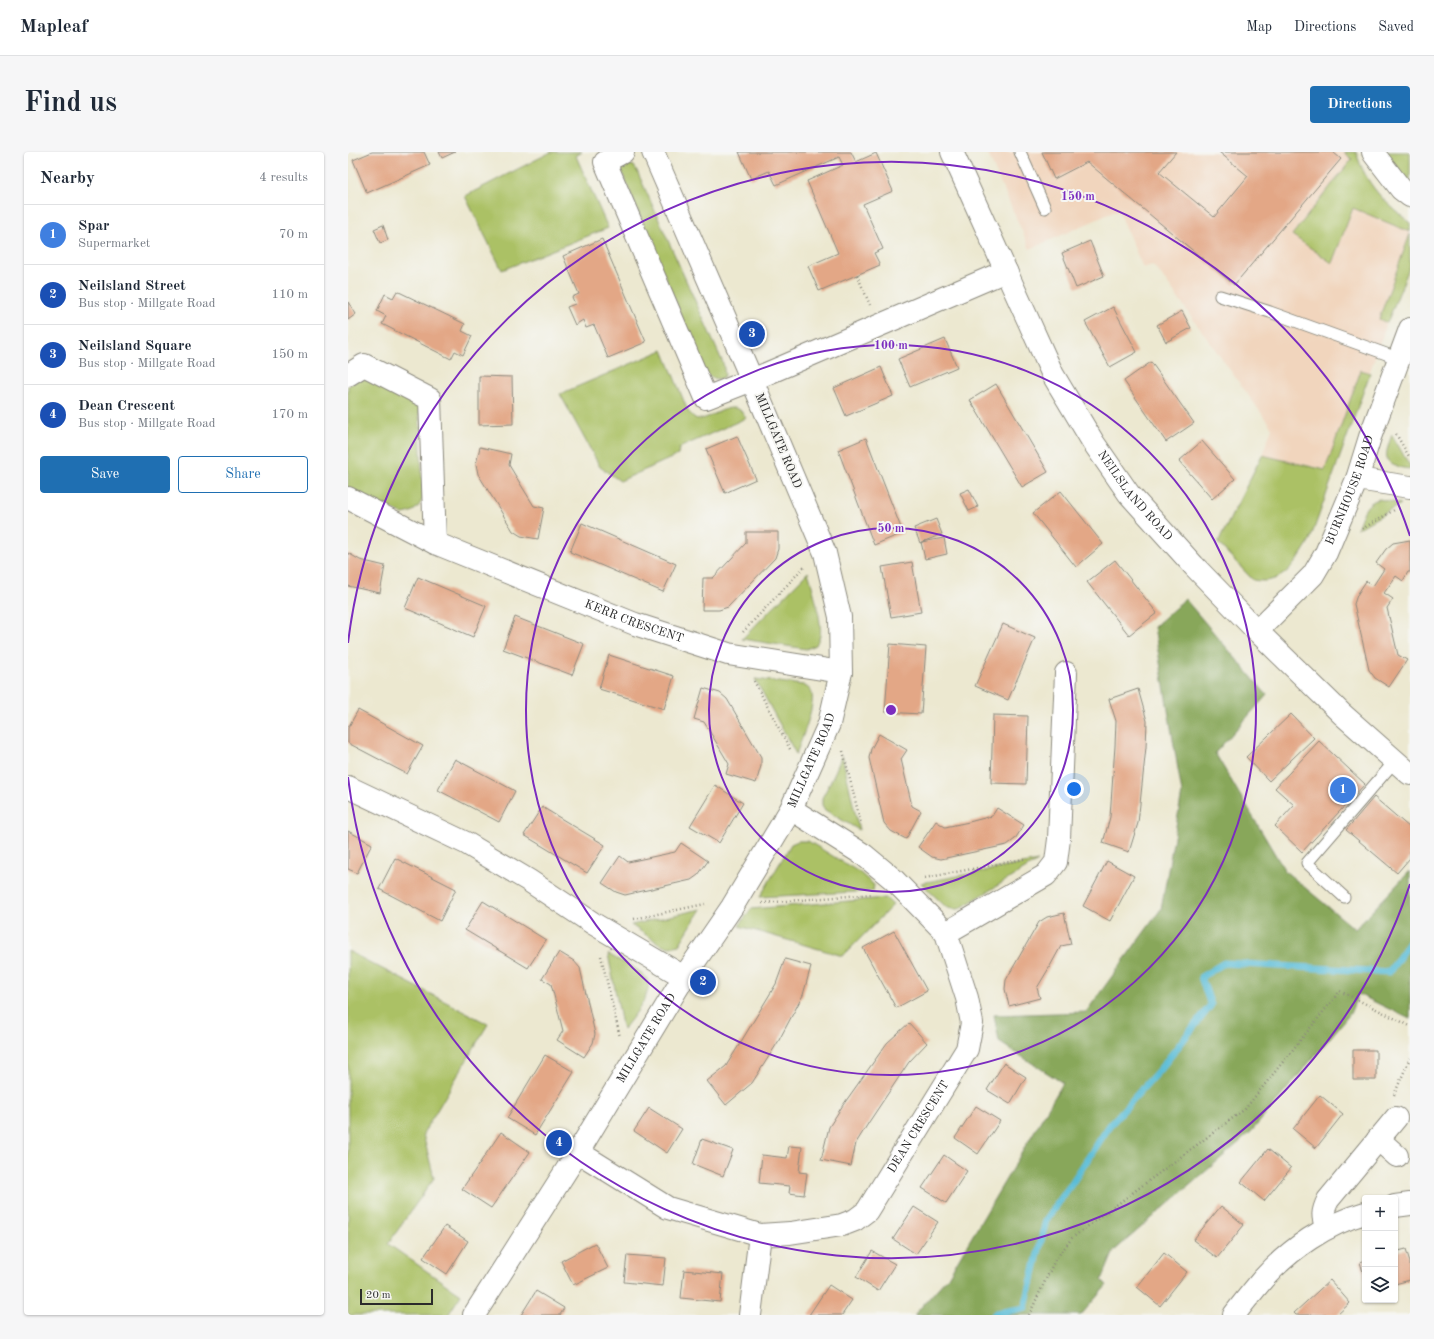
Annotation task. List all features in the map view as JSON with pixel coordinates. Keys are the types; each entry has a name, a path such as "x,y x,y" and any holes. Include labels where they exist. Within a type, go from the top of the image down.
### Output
{"street":[{"path":"622,152 605,162 706,398 752,380 1006,271"},
{"name":"MILLGATE ROAD","path":"474,1315 578,1152 684,977 739,896 792,809 829,724 841,672 840,617 823,548 653,152"},
{"name":"NEILSLAND ROAD","path":"952,152 1053,375 1098,448 1129,494 1194,566 1257,631 1342,714 1403,767"},
{"path":"1373,152 1401,189 1410,196"},
{"name":"BURNHOUSE ROAD","path":"1257,631 1313,576 1328,549 1357,479 1370,437 1410,329"},
{"path":"348,375 364,366 430,399 435,543"},
{"path":"1357,479 1410,487"},
{"name":"KERR CRESCENT","path":"348,498 435,543 635,624 732,654 841,672"},
{"path":"946,933 1046,875 1056,862 1059,839 1066,673"},
{"path":"348,787 466,843 528,880 597,925 684,977"},
{"name":"DEAN CRESCENT","path":"578,1152 668,1208 760,1235 790,1233 842,1225 855,1220 866,1211 942,1091 967,1049 972,1024 967,998 946,933 894,879 869,859 792,809"},
{"path":"1327,1228 1323,1218 1324,1208 1328,1200 1396,1118"},
{"path":"1378,1139 1397,1156"},
{"path":"1398,1206 1410,1204"},
{"path":"1234,1315 1263,1279 1283,1259 1319,1232 1362,1214"},
{"path":"750,1315 760,1235"}],"lane":[{"path":"1020,152 1045,208"},
{"path":"1220,296 1270,312 1400,359"},
{"path":"1344,897 1307,863 1403,767"}],"path":[{"path":"856,275 879,325"},
{"path":"1328,549 1396,509"},
{"path":"805,778 732,654 823,548"},
{"path":"842,747 869,859"},
{"path":"628,1070 597,925 739,896"},
{"path":"1029,1315 1055,1260 1072,1238 1245,1109 1340,992 1410,1026"},
{"path":"1396,1118 1392,1100 1410,1058"}],"shaded area":[{"path":"987,152 1356,152 1364,175 1372,186 1385,202 1410,223 1410,266 1387,323 1335,471 1262,455 1272,428 1159,272 1152,265 1143,268 1118,210 1030,249"}],"green space":[{"path":"551,152 582,152 576,156 608,228 502,270 465,196"},
{"path":"1344,152 1356,152 1365,175 1371,184 1384,200 1410,223 1410,232 1353,208 1332,263 1292,235 1352,159"},
{"path":"1387,152 1410,152 1410,184 1389,159"},
{"path":"626,164 634,166 637,171 723,363 725,375 719,379 706,375 620,168"},
{"path":"1410,234 1410,266 1387,323 1379,319"},
{"path":"663,350 688,411 695,418 705,418 729,408 735,408 740,410 746,418 679,448 678,455 620,481 600,467 560,394"},
{"path":"1361,370 1370,373 1310,540 1294,564 1281,576 1273,580 1253,580 1218,543 1262,455 1325,470"},
{"path":"358,380 368,380 419,406 423,498 420,505 412,511 402,514 348,489 348,386"},
{"path":"1392,435 1410,466 1410,469 1395,466 1388,460 1387,450"},
{"path":"1379,499 1401,504 1357,529 1364,511 1370,504"},
{"path":"808,572 817,604 821,630 816,645 806,649 742,639"},
{"path":"1185,599 1267,695 1215,753 1285,871 1355,929 1410,871 1410,1019 1358,994 1350,1014 1251,1132 1114,1251 1102,1280 1107,1285 1081,1315 914,1315 948,1277 1063,1083 999,1042 994,1015 1086,1012 1161,909 1182,793 1154,627"},
{"path":"755,679 803,685 811,691 812,700 810,715 796,754"},
{"path":"842,755 859,830 825,810 822,805 822,798"},
{"path":"798,841 808,841 859,872 874,885 873,891 760,897 791,844"},
{"path":"1038,861 959,909 946,907 921,883"},
{"path":"886,898 893,905 843,956 739,926 751,909"},
{"path":"701,909 679,945 671,947 663,946 631,925"},
{"path":"348,951 488,1024 423,1134 434,1178 388,1244 461,1295 448,1315 348,1315"},
{"path":"608,954 639,971 647,980 647,994 638,1010 623,1030"}],"building":[{"path":"372,152 424,152 430,165 367,193 353,160"},
{"path":"439,152 455,152 442,158"},
{"path":"739,152 851,152 856,162 876,153 893,191 863,204 883,249 874,253 880,265 819,291 808,266 838,253 807,181 843,165 839,157 776,185 769,171 751,179"},
{"path":"1042,152 1176,152 1159,172 1214,217 1248,176 1219,152 1333,152 1341,159 1234,285 1087,162 1054,179"},
{"path":"383,225 388,240 380,243 374,229"},
{"path":"602,239 646,342 608,358 594,325 586,328 583,320 575,325 567,307 575,304 572,297 579,294 563,256"},
{"path":"1090,241 1104,276 1076,288 1062,253"},
{"path":"397,291 465,324 462,331 472,336 463,355 455,351 451,359 382,324 386,316 377,311 385,294 393,298"},
{"path":"348,302 356,314 348,320"},
{"path":"1113,307 1137,352 1110,367 1085,322"},
{"path":"1182,311 1191,328 1166,342 1157,325"},
{"path":"945,339 957,367 910,387 898,359"},
{"path":"1151,362 1194,423 1166,442 1124,381"},
{"path":"881,367 893,396 846,416 834,388"},
{"path":"479,376 512,377 513,424 479,425"},
{"path":"996,384 1048,472 1022,487 970,400"},
{"path":"737,436 756,479 725,493 706,449"},
{"path":"866,438 903,533 874,545 838,450"},
{"path":"1202,441 1235,479 1212,499 1179,461"},
{"path":"480,447 511,454 509,465 521,485 534,506 544,508 538,539 521,536 513,531 478,474 476,464"},
{"path":"969,489 978,507 969,511 960,493"},
{"path":"1061,491 1103,544 1076,567 1033,513"},
{"path":"936,519 942,534 920,543 914,528"},
{"path":"582,523 676,564 663,592 570,552"},
{"path":"746,532 778,532 778,549 775,558 728,607 719,610 702,610 703,578 713,578 746,543"},
{"path":"944,538 947,554 925,559 921,542"},
{"path":"1410,540 1410,572 1408,572 1403,581 1396,576 1384,593 1393,599 1387,608 1398,655 1407,660 1389,687 1375,678 1369,670 1354,604 1357,595 1366,581 1373,586 1384,569 1376,563 1386,549 1393,543"},
{"path":"348,553 360,560 385,566 380,593 348,586"},
{"path":"1115,560 1157,613 1129,635 1087,582"},
{"path":"912,562 921,612 891,617 882,567"},
{"path":"418,577 486,606 473,637 405,608"},
{"path":"515,617 584,644 572,675 503,649"},
{"path":"1003,624 1035,638 1008,700 975,686"},
{"path":"890,644 926,647 921,714 885,712"},
{"path":"609,655 674,676 664,709 599,689"},
{"path":"703,688 720,693 727,699 761,757 761,766 756,783 726,774 729,764 704,722 694,719"},
{"path":"1138,689 1147,721 1146,747 1138,823 1129,852 1103,843 1110,817 1115,746 1116,721 1109,699"},
{"path":"358,710 423,746 407,774 348,743 348,728"},
{"path":"1291,714 1314,738 1269,781 1246,757"},
{"path":"993,715 1028,716 1026,784 991,783"},
{"path":"879,734 907,750 901,759 912,806 921,811 906,839 891,831 884,823 869,758 871,749"},
{"path":"1319,741 1365,784 1302,852 1275,826 1294,805 1275,788"},
{"path":"455,759 515,791 499,822 438,790"},
{"path":"715,785 743,803 719,843 690,826"},
{"path":"1374,797 1410,828 1410,858 1397,873 1346,830"},
{"path":"542,807 605,845 587,873 524,835"},
{"path":"997,808 1024,825 1015,839 1007,845 941,859 932,857 918,847 936,821 945,827 969,822 992,816"},
{"path":"348,831 372,844 357,873 348,869"},
{"path":"681,843 708,861 698,875 691,880 625,895 616,892 602,883 620,856 628,862 675,852"},
{"path":"395,858 456,889 440,921 379,889"},
{"path":"1107,861 1134,876 1110,921 1083,906"},
{"path":"483,901 546,940 528,968 465,930"},
{"path":"1064,913 1071,944 1061,946 1037,988 1040,998 1009,1006 1005,989 1006,980 1039,922 1047,917"},
{"path":"894,931 927,991 896,1008 863,948"},
{"path":"559,952 574,961 580,968 595,1034 593,1043 584,1057 557,1040 563,1031 551,984 542,979"},
{"path":"785,959 811,966 803,995 778,1042 752,1083 726,1105 707,1081 726,1066 776,984"},
{"path":"909,1023 927,1043 909,1062 856,1143 851,1166 821,1160 829,1127 843,1105 887,1043"},
{"path":"1353,1050 1376,1050 1376,1080 1353,1080"},
{"path":"545,1055 574,1072 535,1135 507,1118"},
{"path":"1004,1063 1026,1077 1010,1104 987,1090"},
{"path":"1320,1095 1343,1114 1316,1148 1293,1129"},
{"path":"976,1106 1000,1121 978,1154 955,1138"},
{"path":"649,1108 682,1129 667,1153 634,1131"},
{"path":"501,1132 530,1152 491,1208 462,1189"},
{"path":"702,1139 733,1150 723,1176 693,1164"},
{"path":"789,1146 802,1147 799,1172 807,1173 804,1195 789,1193 790,1186 759,1183 762,1155 787,1158"},
{"path":"1268,1149 1291,1168 1264,1201 1241,1182"},
{"path":"944,1155 967,1171 946,1203 922,1188"},
{"path":"1221,1206 1244,1225 1217,1258 1193,1240"},
{"path":"914,1207 938,1222 916,1254 893,1239"},
{"path":"445,1226 468,1241 447,1274 423,1258"},
{"path":"595,1243 608,1268 573,1285 561,1261"},
{"path":"1406,1249 1410,1262 1410,1280 1398,1283 1398,1267 1398,1251"},
{"path":"872,1251 895,1264 878,1291 856,1277"},
{"path":"1164,1253 1187,1272 1160,1306 1137,1287"},
{"path":"627,1255 666,1258 663,1286 624,1282"},
{"path":"684,1270 723,1274 720,1302 681,1298"},
{"path":"1330,1280 1350,1303 1337,1315 1296,1315 1294,1313"},
{"path":"829,1285 852,1300 842,1315 809,1315"},
{"path":"536,1291 564,1308 560,1315 521,1315"}],"waterway":[{"path":"994,1315 996,1313 1025,1308 1046,1220 1110,1125 1161,1068 1211,1005 1201,977 1224,963 1389,972 1410,942"}],"place":[{"name":"Neilsland Square","path":"752,334"},
{"name":"Spar","path":"1343,790"},
{"name":"Neilsland Street","path":"703,982"},
{"name":"Dean Crescent","path":"559,1143"}]}
